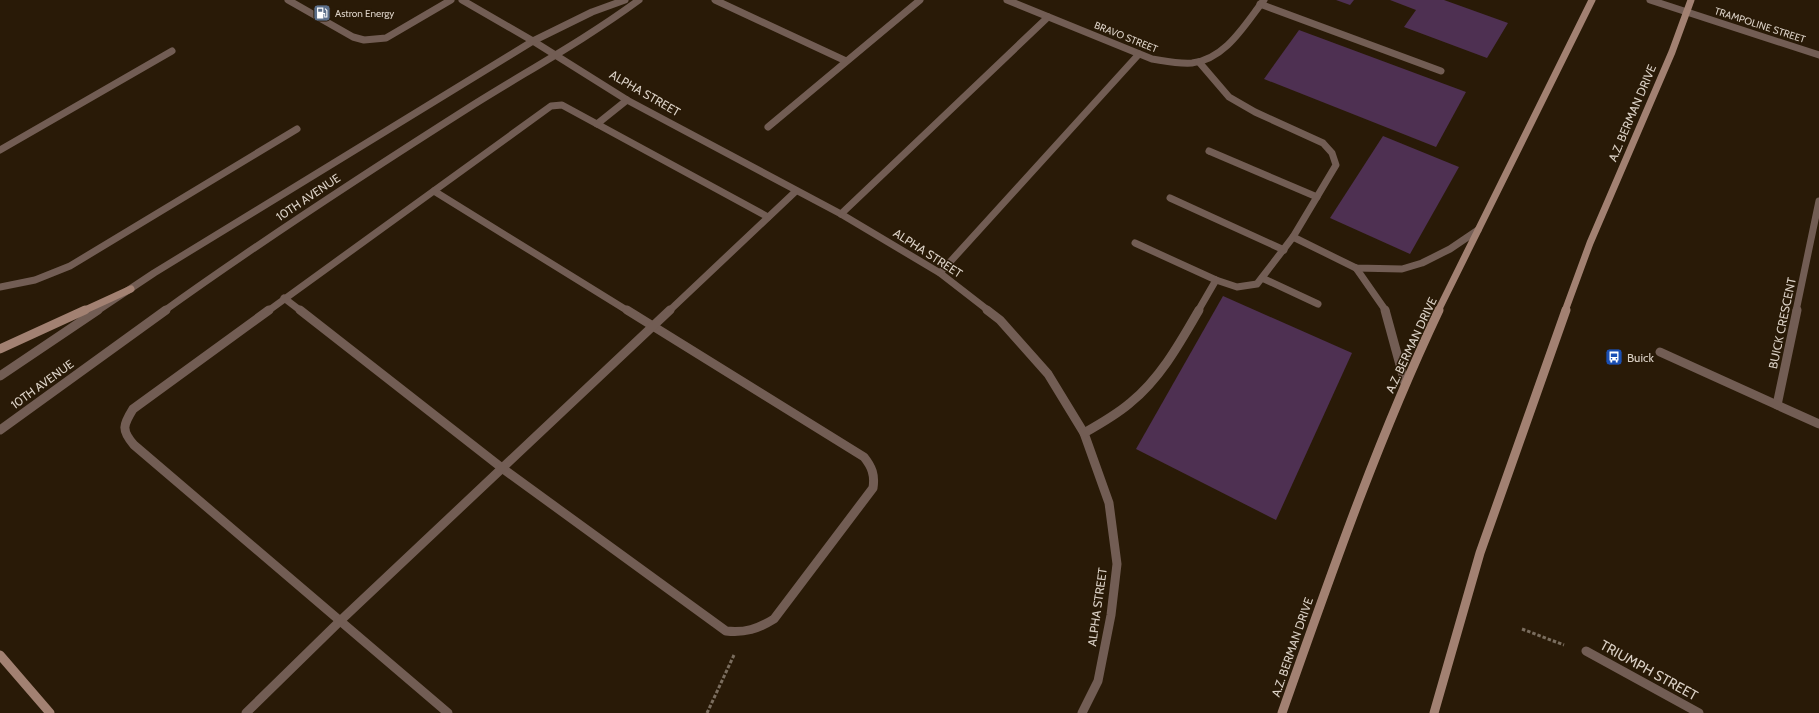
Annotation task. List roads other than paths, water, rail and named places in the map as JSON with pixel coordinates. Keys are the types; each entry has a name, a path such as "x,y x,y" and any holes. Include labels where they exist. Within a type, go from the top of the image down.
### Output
{"main road":[{"name":"A.Z. BERMAN DRIVE","path":"1282,713 1353,509 1406,383 1478,230 1592,0"},
{"name":"A.Z. BERMAN DRIVE","path":"1434,713 1480,553 1563,318 1590,244 1691,0"},
{"path":"0,348 131,288"},
{"path":"0,655 50,713"}],"street":[{"path":"288,0 353,37 375,40 386,38 451,0"},
{"name":"ALPHA STREET","path":"462,0 533,40 627,100 841,214 940,273 1000,320 1048,374 1084,433 1109,503 1117,564 1111,614 1098,680 1082,713"},
{"name":"10TH AVENUE","path":"0,376 131,288 533,40 592,12 625,0"},
{"name":"10TH AVENUE","path":"0,430 210,278 350,184 602,27 639,0"},
{"path":"715,0 846,61"},
{"path":"768,127 920,0"},
{"name":"BRAVO STREET","path":"1007,0 1139,54 1167,63 1183,64 1213,58 1224,50 1262,2"},
{"name":"TRAMPOLINE STREET","path":"1650,0 1819,55"},
{"path":"1262,2 1441,71"},
{"path":"841,214 1048,17"},
{"path":"0,150 172,51"},
{"path":"940,273 1139,54"},
{"path":"1135,243 1216,280 1237,287 1257,284 1293,237 1336,166 1336,158 1332,151 1323,144 1255,112 1229,97 1199,62"},
{"path":"597,124 627,100"},
{"path":"448,713 125,435 124,422 133,409 284,298 551,106 562,105 768,217"},
{"path":"0,287 35,280 70,266 126,234 297,128"},
{"path":"1209,151 1317,197"},
{"path":"284,298 502,468 726,631 744,633 759,628 774,618 873,488 875,476 872,466 864,458 434,191"},
{"path":"246,713 340,621 796,191"},
{"path":"1170,198 1284,250"},
{"name":"BUICK CRESCENT","path":"1777,405 1819,201"},
{"path":"1293,237 1356,268 1402,269 1422,263 1450,249 1478,230"},
{"path":"1356,268 1386,311 1406,383"},
{"path":"1262,278 1318,304"},
{"path":"1084,433 1114,415 1137,397 1156,375 1192,322 1216,280"},
{"path":"1660,352 1819,424"},
{"name":"TRIUMPH STREET","path":"1586,651 1699,713"}],"place":[{"name":"Astron Energy","path":"322,13"},
{"name":"Buick","path":"1614,357"}]}
